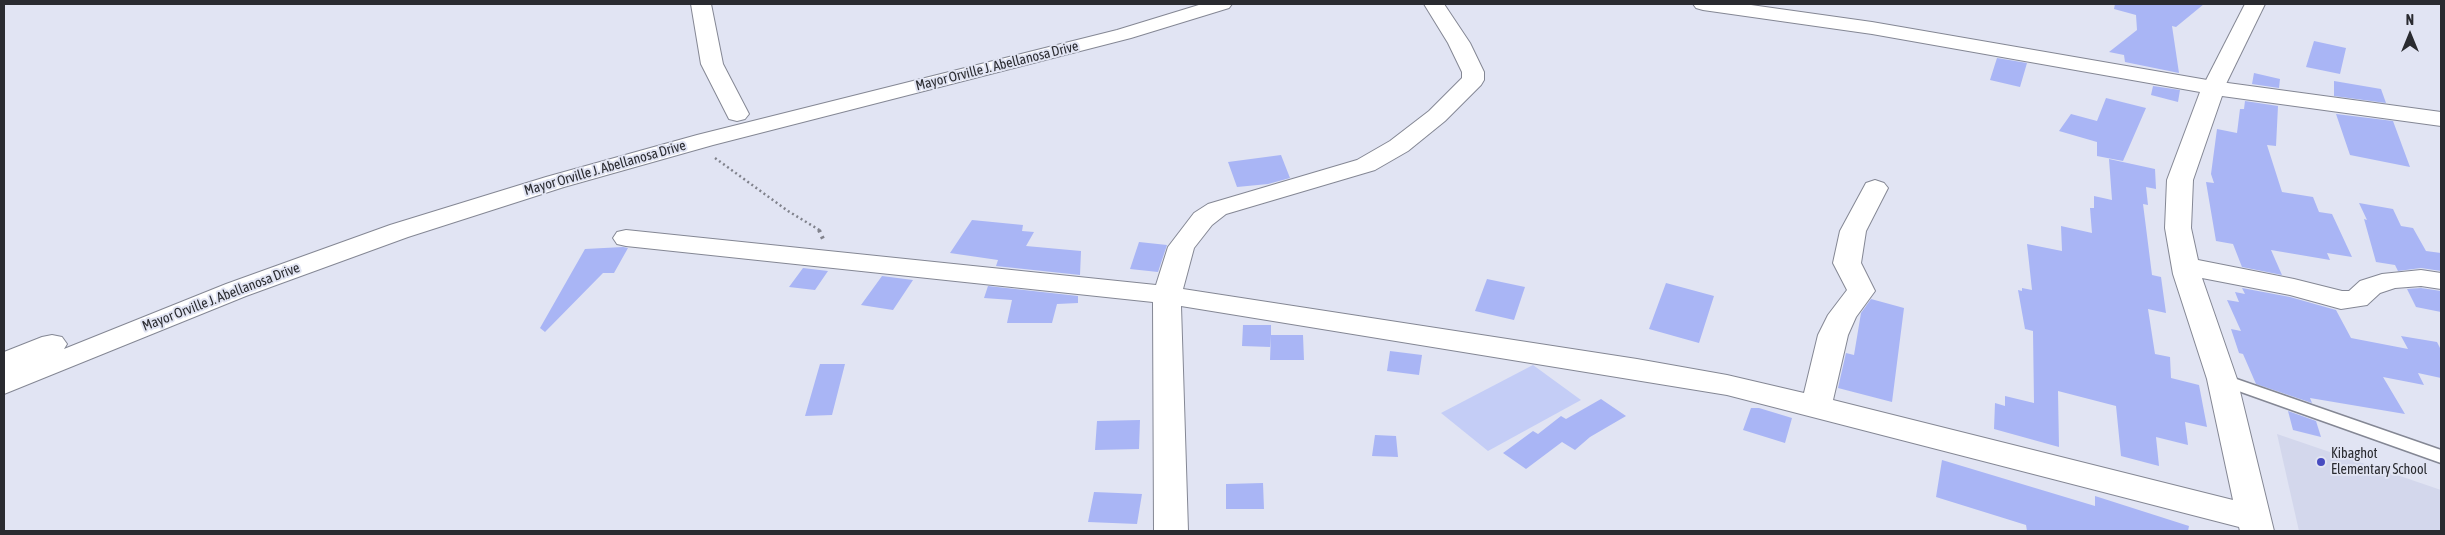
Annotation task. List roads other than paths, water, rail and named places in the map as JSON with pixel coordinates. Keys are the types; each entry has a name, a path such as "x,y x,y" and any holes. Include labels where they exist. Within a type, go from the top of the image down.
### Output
{"street":[{"path":"701,4 712,64 737,114"},
{"name":"Mayor Orville J. Abellanosa Drive","path":"4,384 236,290 398,231 555,182 1117,28 1172,4"},
{"name":"Mayor Orville J. Abellanosa Drive","path":"4,363 224,276 381,220 546,168 737,114 1222,4"},
{"path":"1171,531 1167,295 1181,247 1202,219 1218,209 1366,165 1400,146 1437,116 1472,80 1473,72 1470,62 1434,4"},
{"path":"1703,4 1872,28 2213,88 2441,119"},
{"path":"626,238 1167,295 1727,385 1816,406 2255,524 2222,379 2186,266 2178,228 2180,180 2213,88 2255,4"},
{"path":"1816,406 1833,335 1842,315 1861,290 1848,263 1853,231 1875,188"},
{"path":"2186,266 2294,287 2341,300 2357,299 2370,287 2392,280 2421,278 2441,282"}],"lane":[{"path":"2222,379 2441,457"}],"place":[{"name":"Kibaghot Elementary School","path":"2321,462"}]}
